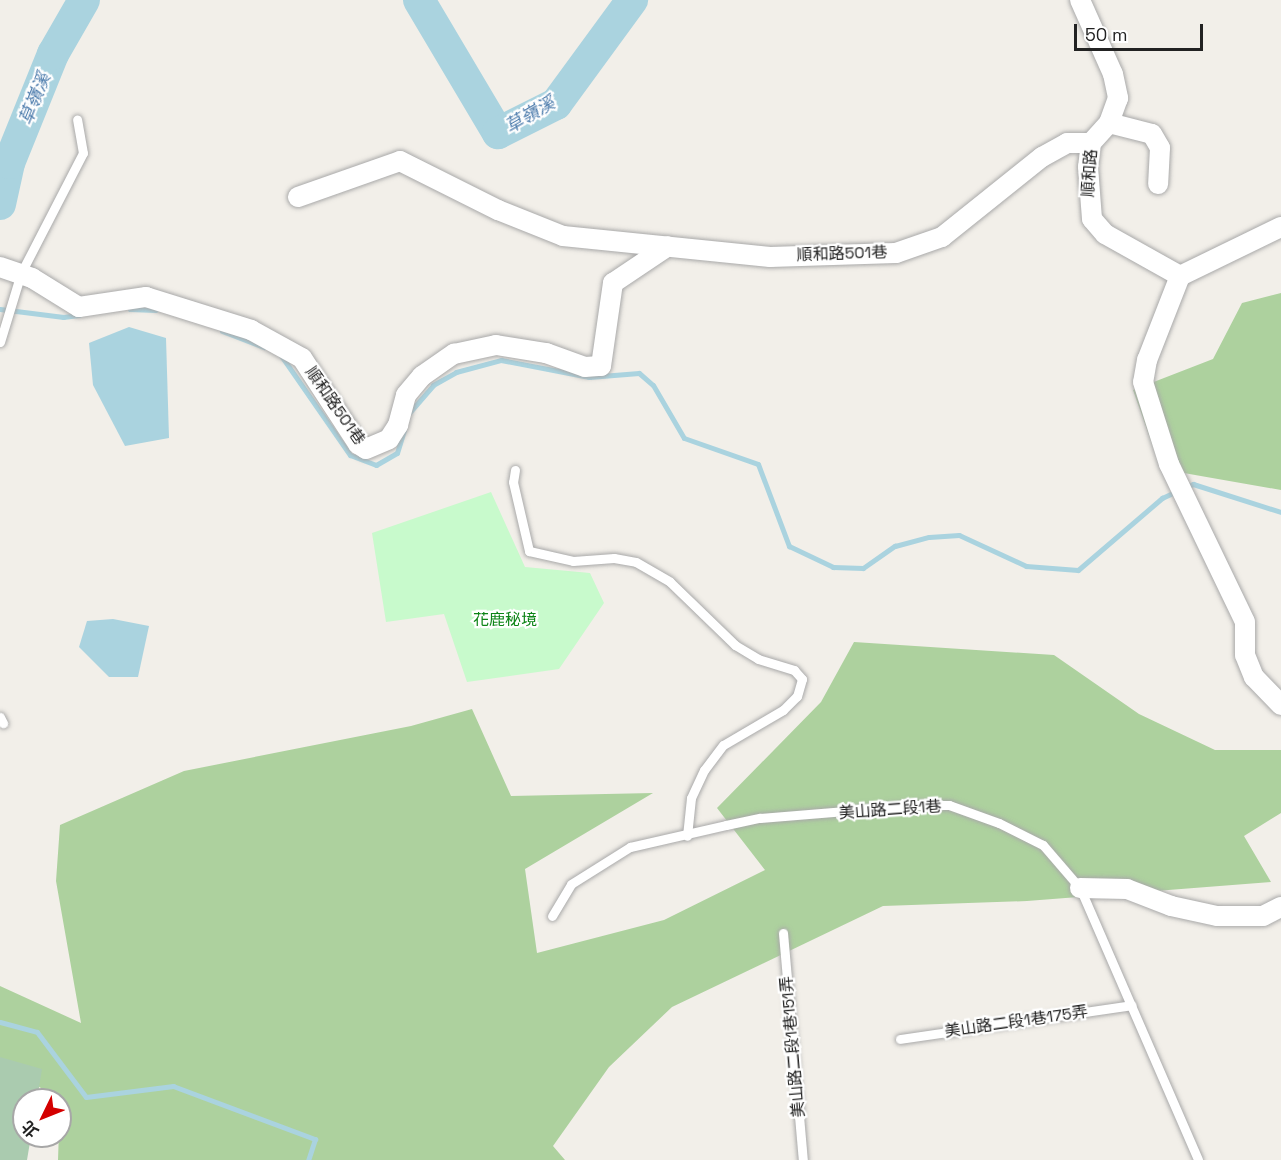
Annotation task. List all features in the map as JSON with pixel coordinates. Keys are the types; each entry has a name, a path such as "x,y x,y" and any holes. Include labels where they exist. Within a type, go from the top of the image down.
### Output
{"street":[{"name":"順和路","path":"1080,0 1113,74 1118,98 1109,123 1091,143 1088,202 1092,219 1123,246 1180,276"},
{"path":"1109,123 1152,134 1160,148 1158,184"},
{"name":"順和路501巷","path":"298,197 400,161 498,210 564,236 770,257 896,253 942,237 1042,157 1067,143 1091,143"},
{"path":"1281,227 1180,276 1147,360 1143,382 1169,464 1245,622 1245,655 1254,677 1281,705"},
{"name":"順和路501巷","path":"0,267 21,273 79,307 146,297 251,330 302,358 358,444 366,449 390,439 398,425 406,395 422,376 454,354 496,345 546,353 585,367 601,366 613,284 668,246"},
{"path":"1080,888 1127,889 1172,906 1217,916 1263,916 1281,907"}],"lane":[{"path":"0,342 21,273 83,153 77,120"},
{"path":"515,470 513,482 529,551 573,561 614,558 636,562 670,582 735,645 758,659 794,670 802,679 797,696 761,725 743,730 723,746 704,770 691,798 687,836"},
{"name":"美山路二段1巷","path":"552,916 571,884 630,848 760,818 949,805 999,823 1043,845 1080,888 1198,1160"},
{"name":"美山路二段1巷151弄","path":"783,933 803,1160"},
{"name":"美山路二段1巷175弄","path":"900,1039 1132,1005"}],"green space":[{"path":"1281,293 1281,490 1161,469 1133,390 1213,359 1242,303"},
{"name":"花鹿秘境","path":"491,492 525,567 590,573 604,603 559,669 467,682 444,614 386,622 372,533"},
{"path":"854,642 1054,655 1139,714 1215,750 1281,750 1281,813 1244,836 1271,882 1027,901 883,906 672,1007 609,1067 553,1146 565,1160 58,1160 58,1148 72,1148 72,1088 41,1088 0,1062 0,986 81,1023 56,881 60,825 184,771 411,726 472,709 511,796 653,793 525,869 537,953 664,920 765,870 717,808 821,702"},
{"path":"0,1057 42,1069 39,1088 12,1088 12,1148 29,1148 27,1160 0,1160"}],"water":[{"path":"129,327 166,338 169,438 125,446 93,385 89,343"},
{"path":"113,619 149,626 138,677 109,677 79,647 87,621"}],"waterway":[{"name":"草嶺溪","path":"0,204 9,163 53,54 84,0"},
{"name":"草嶺溪","path":"419,0 498,133 556,104 632,0"},
{"path":"0,309 63,317 79,315"},
{"path":"130,309 156,310"},
{"path":"222,331 264,347"},
{"path":"280,354 350,455 376,465 397,453 404,430"},
{"path":"409,413 433,385 456,372 501,360 589,377 639,373 653,385 684,438 758,464 789,546 833,567 863,568 895,546 929,537 959,535 1026,566 1078,570 1162,498 1177,491"},
{"path":"1186,487 1193,484 1281,512"},
{"path":"0,1022 37,1032 86,1097 173,1086 315,1139 308,1160"}]}
